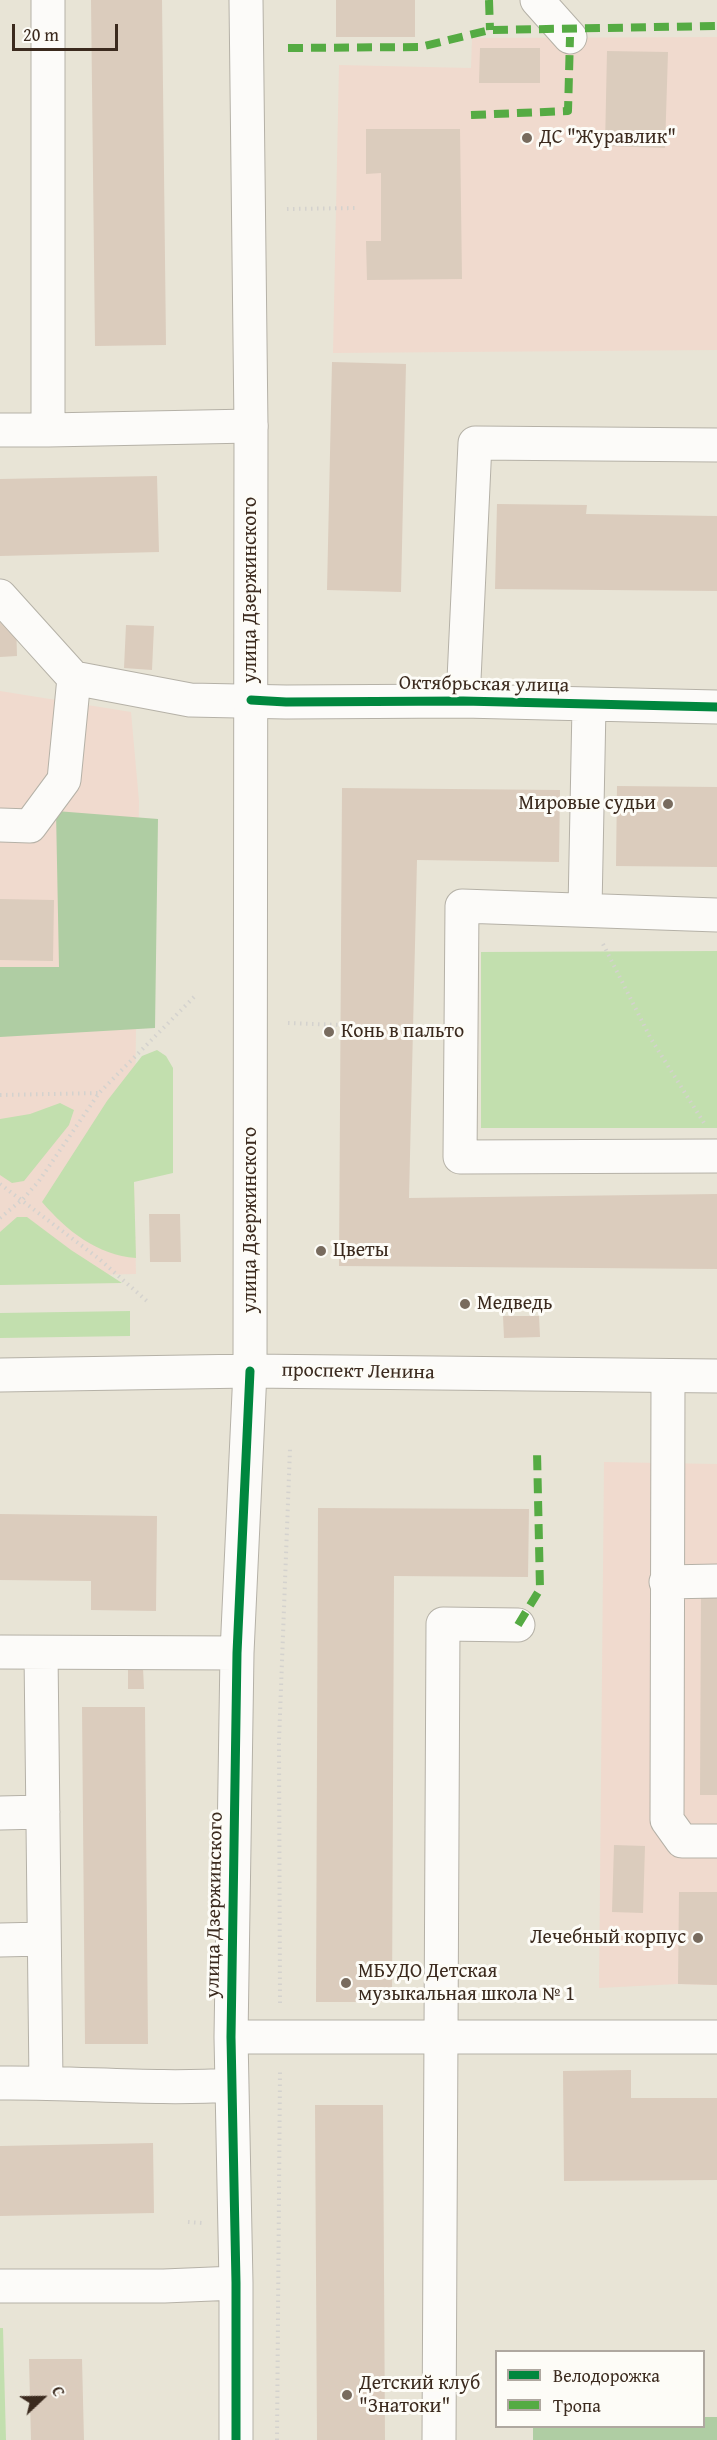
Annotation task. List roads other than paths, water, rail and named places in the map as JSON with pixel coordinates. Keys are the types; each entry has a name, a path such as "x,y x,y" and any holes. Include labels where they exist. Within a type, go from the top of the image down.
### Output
{"main road":[{"path":"48,0 48,430"},
{"name":"улица Дзержинского","path":"236,2440 236,2283 231,2037 237,1653 250,1371 251,426 246,0"},
{"path":"537,0 570,37"},
{"path":"0,430 251,426"},
{"path":"463,700 475,443 717,445"},
{"path":"0,596 74,678 64,780 30,826 0,825"},
{"name":"Октябрьская улица","path":"74,678 190,700 286,702 463,700 589,706 717,707"},
{"path":"585,909 589,706"},
{"path":"717,915 462,906 460,1157 717,1156"},
{"name":"проспект Ленина","path":"0,1375 250,1371 717,1376"},
{"path":"668,1377 667,1820 682,1841 717,1841"},
{"path":"666,1582 717,1581"},
{"path":"439,2440 443,1624 518,1625"},
{"path":"0,1652 237,1653"},
{"path":"41,1653 46,2082"},
{"path":"0,1813 43,1812"},
{"path":"0,1940 44,1940"},
{"path":"231,2037 717,2037"},
{"path":"0,2083 46,2082 188,2088 231,2085"},
{"path":"0,2286 164,2286 236,2283"}],"place":[{"name":"ДС \"Журавлик\"","path":"527,138"},
{"name":"Мировые судьи","path":"668,804"},
{"name":"Конь в пальто","path":"329,1032"},
{"name":"Цветы","path":"321,1251"},
{"name":"Медведь","path":"465,1304"},
{"name":"Лечебный корпус","path":"698,1938"},
{"name":"МБУДО Детская музыкальная школа № 1","path":"346,1983"},
{"name":"Детский клуб \"Знатоки\"","path":"347,2395"}]}
